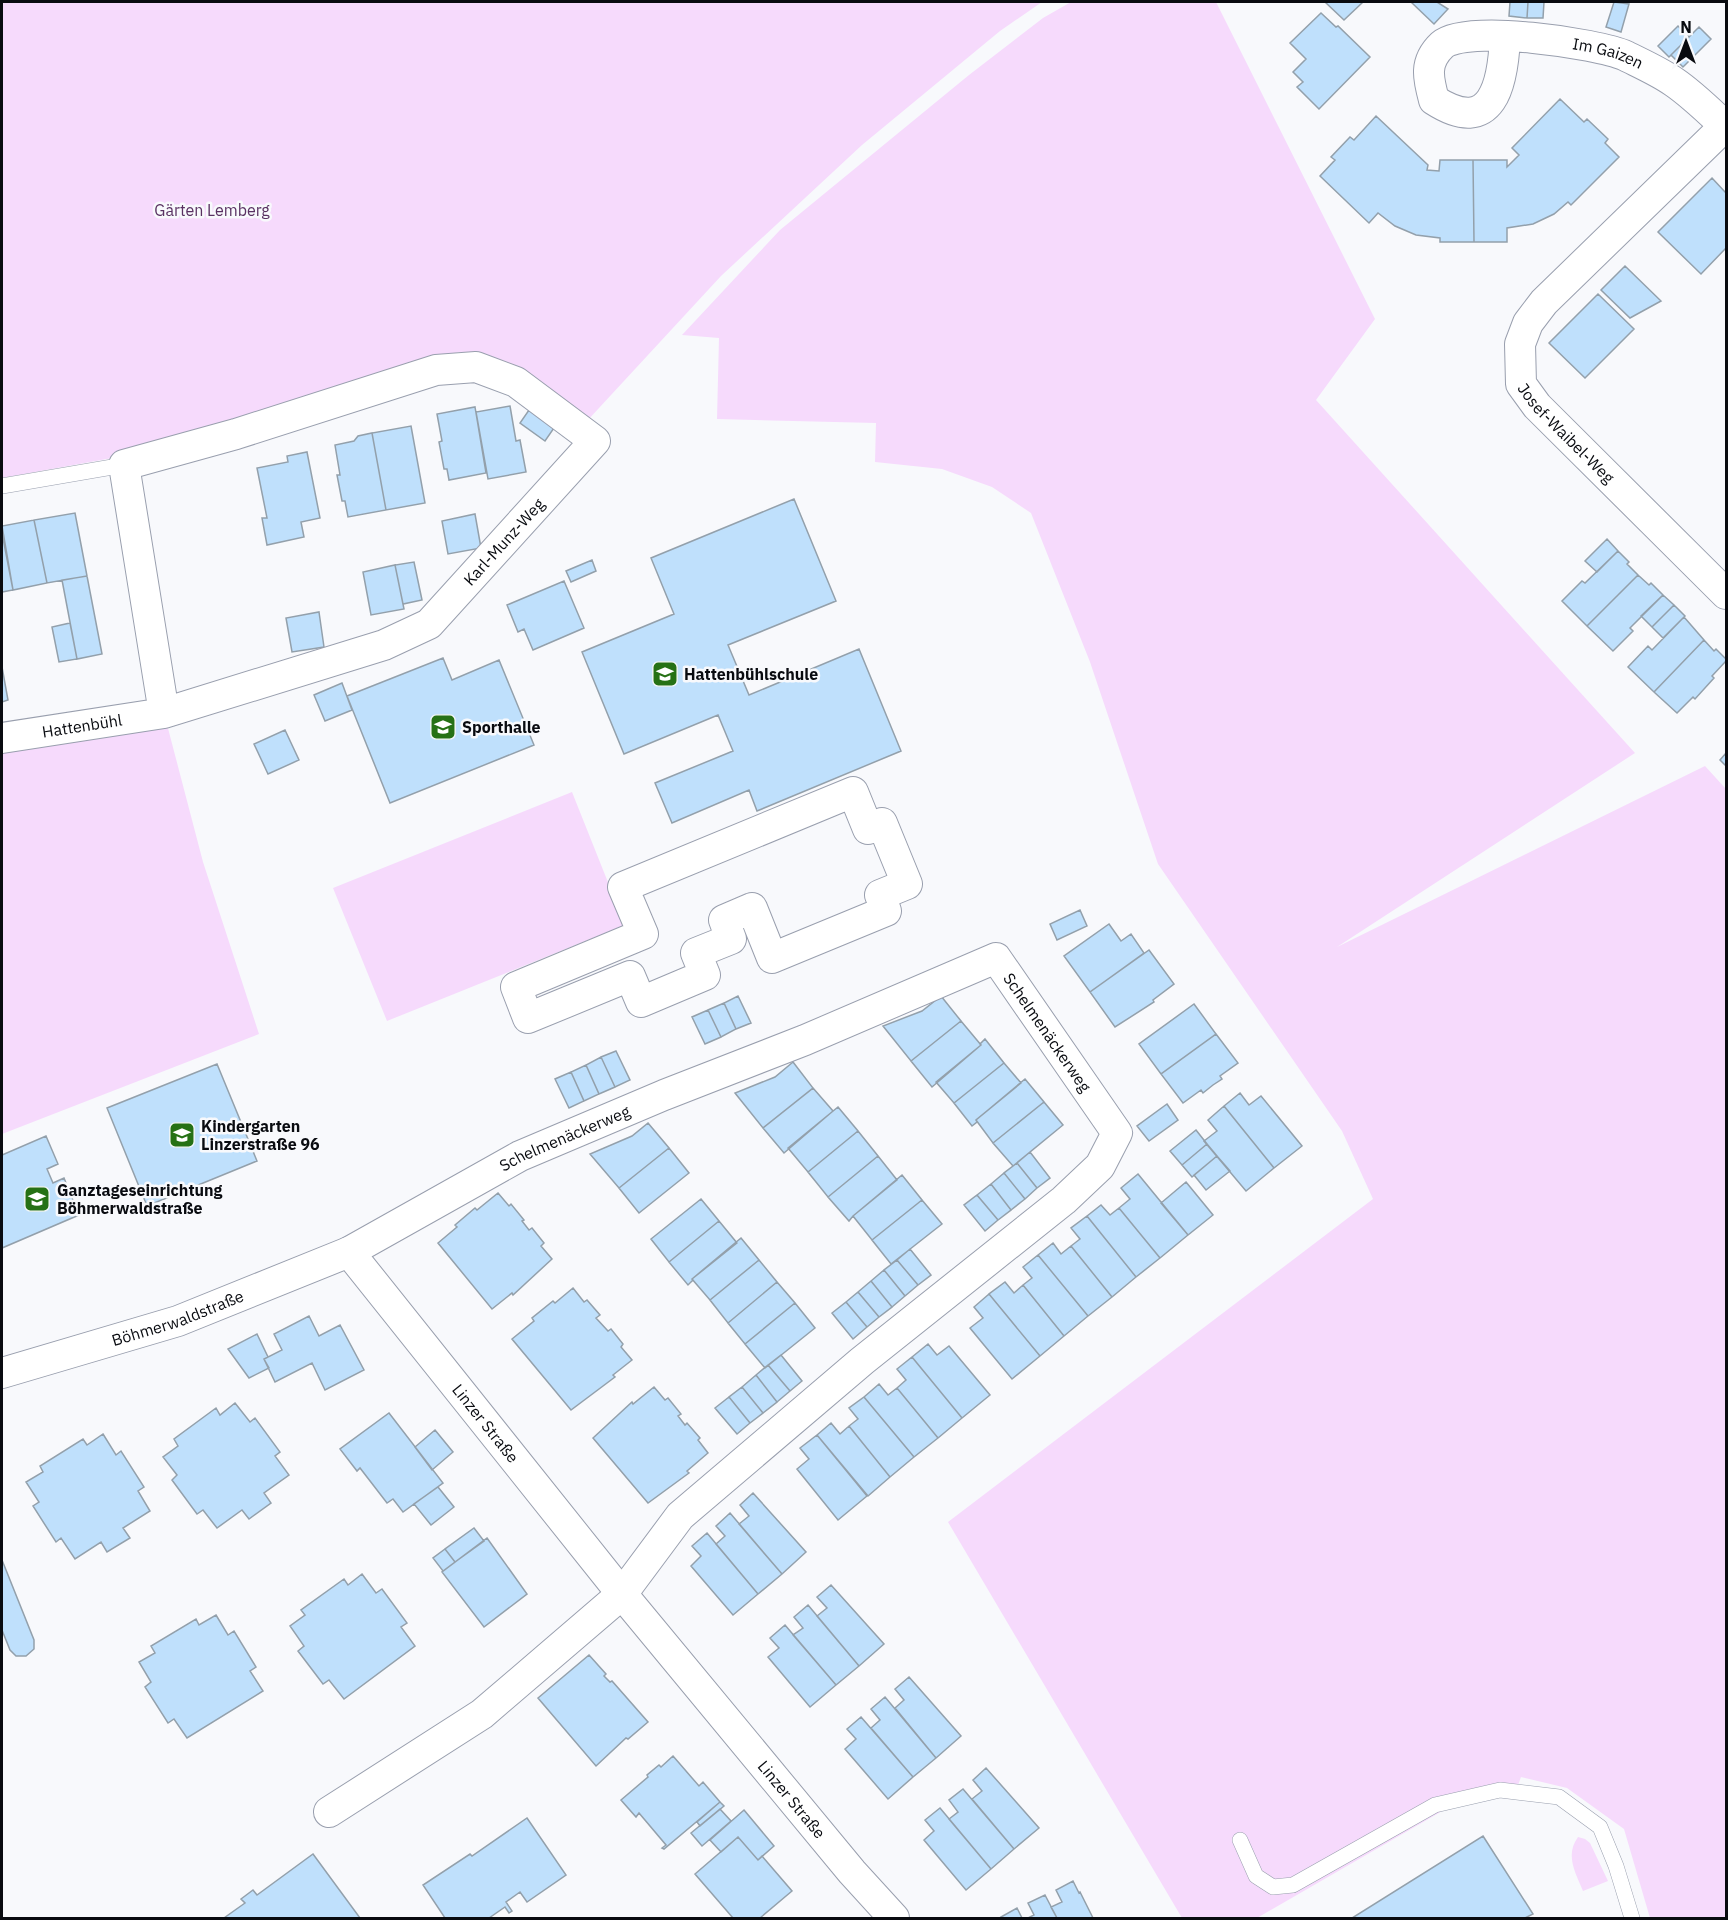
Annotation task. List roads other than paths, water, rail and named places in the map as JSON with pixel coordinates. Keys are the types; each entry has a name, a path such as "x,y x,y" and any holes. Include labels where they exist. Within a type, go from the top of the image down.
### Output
{"street":[{"name":"Im Gaizen","path":"1505,37 1540,37 1582,44 1624,55 1674,82 1726,126"},
{"name":"Josef-Waibel-Weg","path":"1726,126 1544,302 1528,323 1520,344 1521,384 1537,406 1726,594"},
{"name":"Karl-Munz-Weg","path":"124,465 236,434 436,370 476,367 516,382 595,441 429,624 384,645 164,713"},
{"path":"124,465 164,713"},
{"name":"Hattenbühl","path":"2,738 164,713"},
{"path":"853,792 868,829 882,823 907,884 880,895 886,911 772,958 752,908 724,920 731,939 696,953 705,975 641,1002 630,976 528,1018 516,987 643,934 623,887 853,792"},
{"name":"Schelmenäckerweg","path":"349,1252 520,1156 664,1095 814,1036 996,958 1117,1133 1100,1166 1064,1200 862,1361 680,1516 622,1593"},
{"name":"Böhmerwaldstraße","path":"2,1373 178,1321 349,1252"},
{"name":"Linzer Straße","path":"349,1252 622,1593 852,1872 894,1918"},
{"path":"329,1812 482,1714 622,1593"}],"lane":[{"path":"2,486 124,465"},
{"path":"1240,1840 1256,1876 1273,1887 1293,1886 1435,1805 1500,1790 1559,1797 1600,1827 1616,1866 1632,1918"}],"place":[{"name":"Hattenbühlschule","path":"665,674"},
{"name":"Sporthalle","path":"443,727"},
{"name":"Kindergarten Linzerstraße 96","path":"182,1135"},
{"name":"Ganztageseinrichtung Böhmerwaldstraße","path":"37,1199"}],"park label":[{"name":"Gärten Lemberg","path":"212,210"}]}
